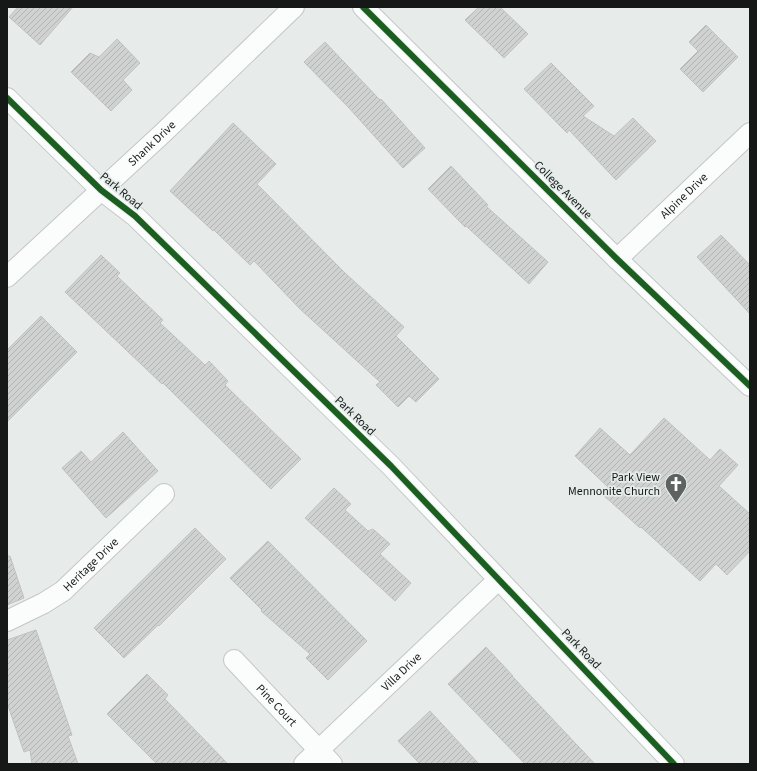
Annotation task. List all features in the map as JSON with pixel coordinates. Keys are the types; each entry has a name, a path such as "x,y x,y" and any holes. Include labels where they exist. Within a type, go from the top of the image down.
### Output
{"street":[{"name":"Shank Drive","path":"7,277 294,7"},
{"name":"College Avenue","path":"363,7 617,259 750,386"},
{"name":"Park Road","path":"7,98 101,190 135,216 391,466 674,764"},
{"name":"Alpine Drive","path":"617,259 750,133"},
{"name":"Heritage Drive","path":"7,621 44,603 63,591 164,494"},
{"name":"Villa Drive","path":"304,764 325,757 498,580"},
{"name":"Pine Court","path":"234,660 325,757"}],"building":[{"path":"18,7 73,7 40,45 9,17"},
{"path":"479,7 500,7 528,34 504,58 465,20"},
{"path":"706,25 738,57 703,92 680,69 698,51 689,42"},
{"path":"117,39 140,63 123,80 132,90 111,111 71,72 90,53 99,57"},
{"path":"325,42 380,100 381,99 425,148 403,168 349,108 304,62"},
{"path":"551,63 594,106 583,116 614,136 633,118 656,141 616,180 569,130 567,133 524,89"},
{"path":"233,123 276,164 257,184 344,272 404,327 396,336 439,379 416,402 409,396 398,407 376,385 380,382 300,309 254,261 250,265 214,230 213,231 170,191"},
{"path":"451,166 488,205 486,206 548,262 529,284 466,226 465,227 428,189"},
{"path":"721,235 750,265 750,314 697,257"},
{"path":"101,255 120,273 117,276 163,320 160,323 205,365 209,361 228,381 225,385 301,459 271,489 163,383 162,384 65,292"},
{"path":"41,316 77,352 7,422 7,350"},
{"name":"Park View Mennonite Church","path":"664,418 710,460 720,449 738,465 719,486 750,514 750,551 727,575 716,564 700,581 641,527 640,528 602,494 608,487 575,456 600,428 630,455"},
{"path":"123,432 158,471 106,518 62,468 81,451 91,462"},
{"path":"334,488 351,504 345,510 368,531 373,529 390,544 380,554 411,583 395,601 305,518"},
{"path":"195,528 226,559 159,626 158,625 124,658 94,628"},
{"path":"268,541 367,641 328,680 306,658 310,654 261,611 262,610 230,578"},
{"path":"7,556 10,556 24,598 7,605"},
{"path":"36,630 72,735 68,736 78,764 32,764 30,750 24,752 7,703 7,640"},
{"path":"486,647 595,764 525,764 448,684"},
{"path":"147,674 168,695 165,699 228,764 157,764 107,714"},
{"path":"430,711 479,764 420,764 398,741"}],"cycle path":[{"path":"363,7 617,259 750,386"},
{"path":"7,98 101,190 135,216 391,466 674,764"}],"place":[{"name":"Park View Mennonite Church","path":"676,504"}]}
